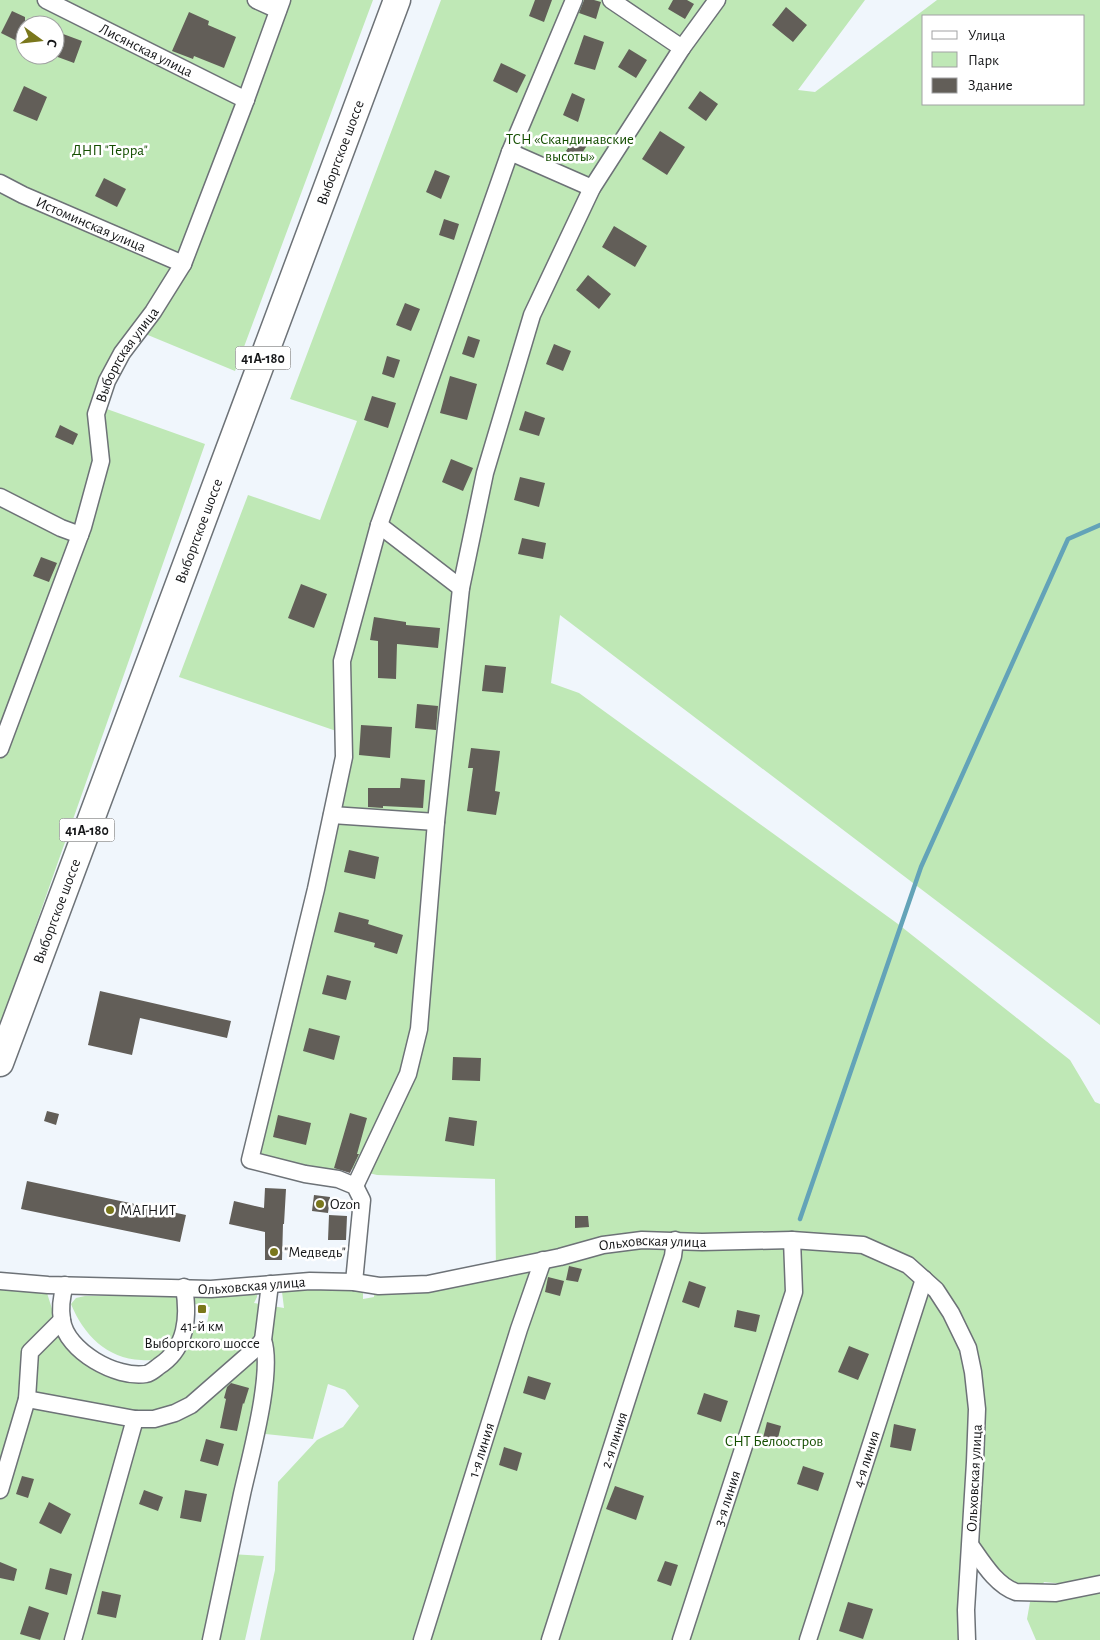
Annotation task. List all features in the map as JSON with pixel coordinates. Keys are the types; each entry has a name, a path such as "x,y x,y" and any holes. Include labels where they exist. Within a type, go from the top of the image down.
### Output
{"main road":[{"name":"Выборгское шоссе","path":"0,1063 397,0"}],"street":[{"name":"Лисянская улица","path":"46,0 246,100"},
{"path":"256,0 280,5"},
{"path":"354,1282 362,1200 355,1186 338,1179 305,1174 250,1160 314,899 344,757 342,661 380,525 510,152 574,0"},
{"path":"611,0 682,48"},
{"path":"355,1186 408,1074 419,1029 436,822 460,588 485,473 532,316 592,188 682,48 717,0"},
{"name":"Выборгская улица","path":"0,749 4,725 80,535 101,461 96,414 107,381 122,353 153,312 183,264 280,5"},
{"path":"510,152 592,188"},
{"name":"Истоминская улица","path":"0,183 23,195 183,264"},
{"path":"0,497 60,528 80,535"},
{"path":"380,525 460,588"},
{"path":"332,815 436,822"},
{"name":"Ольховская улица","path":"0,1281 65,1285 211,1289 310,1281 354,1282 377,1286 428,1284 560,1257 603,1245 642,1240 702,1242 792,1240 863,1245 908,1265 936,1290 951,1313 968,1348 972,1362 977,1410 966,1639"},
{"name":"2-я линия","path":"550,1640 673,1256 675,1240"},
{"name":"3-я линия","path":"681,1640 794,1292 792,1240"},
{"name":"1-я линия","path":"422,1640 519,1329 543,1260"},
{"name":"4-я линия","path":"808,1640 924,1279"},
{"path":"211,1640 256,1433 265,1377 266,1347 263,1340 270,1284"},
{"path":"65,1285 62,1320 67,1334 75,1344 104,1366 130,1373 148,1374 169,1360 181,1342 188,1308 184,1287"},
{"path":"0,1490 27,1399 30,1380 30,1352 62,1320"},
{"path":"27,1399 135,1419 154,1419 175,1414 191,1405 263,1340"},
{"path":"73,1640 135,1419"},
{"path":"971,1546 996,1579 1010,1590 1016,1592 1056,1593 1100,1584"}],"green space":[{"name":"ДНП \"Терра\"","path":"0,0 373,0 235,371 143,333 135,337 104,408 205,444 0,1027"},
{"path":"441,0 865,0 798,90 815,92 937,0 1100,0 1100,1025 560,615 551,683 579,693 898,924 1070,1060 1095,1102 1100,1104 1100,1577 1075,1585 1044,1582 1038,1593 1016,1592 973,1546 967,1640 260,1640 275,1570 278,1482 317,1440 343,1427 359,1406 345,1390 328,1384 313,1439 256,1433 230,1554 264,1556 245,1640 0,1640 0,1289 38,1289 47,1293 59,1331 71,1349 148,1378 186,1328 206,1329 210,1307 189,1303 191,1296 257,1292 254,1303 284,1308 282,1292 292,1290 322,1289 363,1292 363,1299 374,1297 374,1289 496,1272 495,1179 377,1175 352,1169 305,1174 250,1160 345,734 179,677 248,495 320,520 357,421 290,399"},
{"path":"177,1295 183,1309 178,1338 165,1353 157,1359 151,1360 129,1359 107,1350 89,1335 71,1304 76,1298 85,1296"},
{"path":"1100,1591 1100,1640 1036,1640 1027,1619 1030,1602"}],"building":[{"path":"535,0 552,0 544,22 529,16"},
{"path":"584,0 601,2 596,19 579,13"},
{"path":"673,0 687,0 694,4 685,19 668,9"},
{"path":"786,7 807,25 793,42 772,25"},
{"path":"12,11 21,15 15,15 15,40 1,33"},
{"path":"189,12 209,21 208,25 236,37 224,68 194,56 193,59 172,51"},
{"path":"65,35 82,41 74,63 65,60"},
{"path":"584,35 604,42 595,70 574,64"},
{"path":"629,49 647,60 636,78 618,67"},
{"path":"501,63 526,75 517,93 493,81"},
{"path":"24,86 47,97 37,121 13,111"},
{"path":"700,91 718,104 706,121 688,108"},
{"path":"572,93 585,99 578,122 563,115"},
{"path":"660,131 685,147 667,175 642,159"},
{"path":"576,136 588,144 578,159 566,151"},
{"path":"435,170 450,176 441,199 426,192"},
{"path":"104,178 126,189 117,207 95,196"},
{"path":"444,219 459,224 454,240 439,235"},
{"path":"614,226 647,246 635,267 602,247"},
{"path":"588,275 611,294 599,309 576,290"},
{"path":"405,303 420,309 411,331 396,325"},
{"path":"468,336 480,340 474,358 462,354"},
{"path":"554,344 571,351 563,371 546,364"},
{"path":"387,356 400,360 394,378 382,374"},
{"path":"450,376 477,384 467,420 440,413"},
{"path":"372,396 396,403 388,428 364,420"},
{"path":"525,411 545,418 539,436 519,430"},
{"path":"60,425 78,434 73,445 55,437"},
{"path":"451,459 473,468 463,491 442,482"},
{"path":"520,477 545,483 539,507 514,500"},
{"path":"522,538 546,543 543,559 518,554"},
{"path":"41,557 57,563 49,582 33,576"},
{"path":"301,584 327,594 314,628 288,618"},
{"path":"374,617 406,622 406,625 440,628 438,648 397,644 396,679 378,678 378,641 370,640"},
{"path":"485,665 506,667 503,693 482,691"},
{"path":"417,704 438,706 436,730 415,728"},
{"path":"361,725 392,727 390,758 359,755"},
{"path":"471,748 500,751 495,791 500,792 496,815 467,811 473,768 468,768"},
{"path":"401,778 425,780 423,808 368,807 368,788 400,788"},
{"path":"349,850 379,857 375,879 344,872"},
{"path":"339,912 369,920 368,924 403,935 397,954 374,947 375,943 334,932"},
{"path":"327,975 351,981 346,1000 322,994"},
{"path":"100,991 231,1021 227,1038 140,1018 132,1055 88,1045"},
{"path":"309,1028 340,1036 334,1060 303,1051"},
{"path":"453,1057 481,1058 480,1081 452,1080"},
{"path":"47,1111 59,1114 56,1125 44,1121"},
{"path":"350,1113 367,1118 357,1154 359,1154 350,1173 334,1168"},
{"path":"278,1115 311,1123 306,1145 273,1137"},
{"path":"449,1117 477,1121 474,1146 445,1141"},
{"path":"27,1181 186,1215 180,1242 21,1209"},
{"path":"265,1188 286,1189 282,1260 265,1260 265,1232 229,1224 234,1201 264,1208"},
{"path":"314,1195 330,1197 328,1213 312,1211"},
{"path":"329,1215 347,1216 346,1240 328,1240"},
{"path":"575,1216 588,1216 589,1227 575,1228"},
{"path":"569,1266 582,1269 578,1282 566,1280"},
{"path":"548,1277 564,1281 560,1296 545,1292"},
{"path":"689,1281 706,1287 699,1308 682,1302"},
{"path":"737,1310 760,1315 756,1332 734,1327"},
{"path":"849,1346 869,1354 858,1380 838,1372"},
{"path":"528,1376 551,1383 545,1400 523,1393"},
{"path":"231,1383 249,1388 243,1403 237,1431 220,1428 226,1399 224,1398 227,1387"},
{"path":"704,1393 728,1401 721,1422 697,1414"},
{"path":"767,1422 781,1426 776,1446 762,1442"},
{"path":"894,1424 916,1429 911,1451 890,1447"},
{"path":"206,1439 224,1444 218,1466 200,1461"},
{"path":"504,1447 522,1453 517,1471 499,1465"},
{"path":"803,1466 824,1473 818,1491 797,1484"},
{"path":"22,1476 34,1479 28,1498 16,1494"},
{"path":"615,1486 644,1496 636,1520 606,1509"},
{"path":"144,1490 163,1497 158,1511 139,1504"},
{"path":"185,1490 207,1494 201,1522 180,1518"},
{"path":"49,1502 71,1514 61,1534 39,1523"},
{"path":"665,1561 678,1565 671,1586 657,1581"},
{"path":"0,1562 17,1569 14,1581 0,1578"},
{"path":"50,1568 72,1574 67,1595 45,1589"},
{"path":"102,1591 121,1595 116,1618 97,1614"},
{"path":"848,1602 873,1609 863,1639 839,1631"},
{"path":"29,1606 49,1613 40,1640 20,1634"}],"waterway":[{"path":"800,1219 921,867 1068,539 1100,525"}],"place":[{"name":"Ozon","path":"320,1204"},
{"name":"МАГНИТ","path":"110,1210"},
{"name":"\"Медведь\"","path":"274,1252"},
{"name":"41-й км Выборгского шоссе","path":"202,1309"}],"park label":[{"name":"ТСН «Скандинавские высоты»","path":"570,148"},
{"name":"СНТ Белоостров","path":"774,1441"}]}
